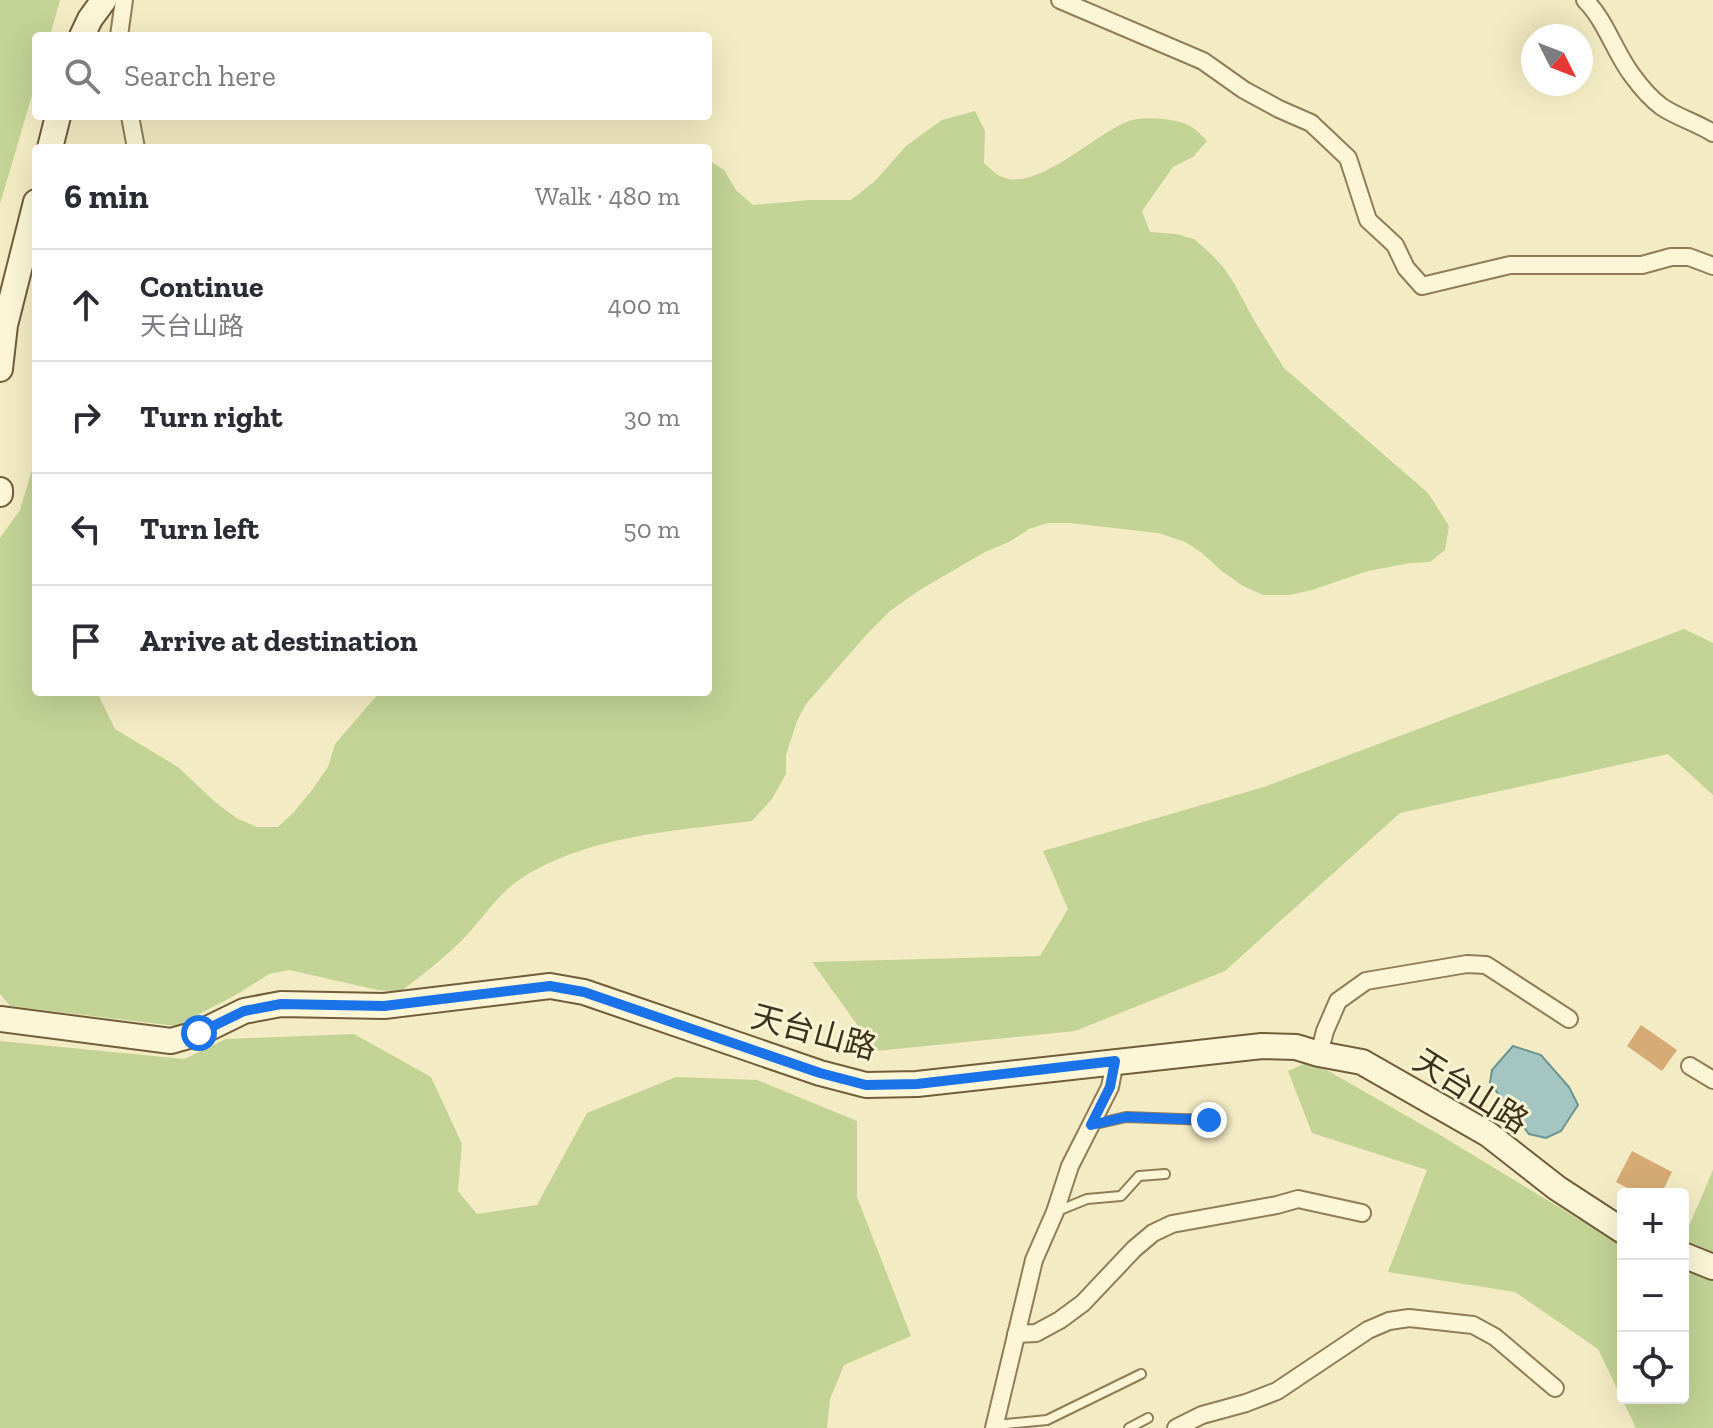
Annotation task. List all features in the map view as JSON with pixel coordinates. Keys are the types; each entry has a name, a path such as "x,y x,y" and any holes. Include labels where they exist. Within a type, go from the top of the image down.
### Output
{"street":[{"path":"84,32 104,0"},
{"path":"120,32 124,0"},
{"path":"1060,0 1203,61 1244,90 1311,123 1348,158 1368,220 1395,245 1406,268 1422,286 1510,265 1642,265 1671,257 1689,257 1713,266"},
{"path":"1585,0 1595,10 1630,73 1643,89 1662,107 1713,133"},
{"path":"51,144 57,120"},
{"path":"131,120 135,144"},
{"path":"0,369 5,325 32,218"},
{"path":"1319,1054 1338,1001 1349,991 1366,981 1467,964 1486,965 1569,1019"},
{"name":"天台山路","path":"0,1019 171,1041 199,1033 244,1011 281,1004 384,1006 550,986 584,992 820,1073 866,1085 917,1084 1262,1046 1296,1047 1362,1062 1488,1134 1557,1188 1617,1227"},
{"path":"994,1427 1034,1260 1055,1212 1070,1166 1110,1087 1115,1061"},
{"path":"1690,1066 1713,1080"},
{"path":"1016,1334 1036,1333 1071,1312 1134,1249 1153,1233 1172,1224 1298,1199 1362,1213"},
{"path":"1689,1257 1713,1267"},
{"path":"1176,1428 1202,1415 1277,1391 1368,1330 1389,1321 1409,1318 1473,1325 1495,1337 1555,1388"}],"lane":[{"path":"1091,1125 1126,1117 1209,1120"},
{"path":"1055,1212 1087,1199 1121,1196 1139,1176 1165,1174"},
{"path":"994,1427 1047,1420 1141,1374"},
{"path":"1129,1428 1148,1418"}],"green space":[{"path":"0,0 60,0 51,32 32,32 32,96 0,204"},
{"path":"975,111 985,131 984,163 998,175 1013,179 1030,177 1047,170 1132,120 1169,120 1188,125 1198,132 1207,141 1193,157 1173,167 1142,211 1150,232 1194,239 1224,268 1284,368 1428,493 1449,526 1445,550 1430,562 1368,571 1289,595 1263,595 1243,586 1185,542 1158,533 1070,523 1048,523 1029,529 918,591 890,611 867,634 806,704 786,755 786,774 772,799 752,821 629,838 569,854 542,867 510,887 458,944 400,992 289,970 269,974 176,1026 10,1006 0,994 0,538 20,510 32,470 32,696 99,696 115,729 178,767 215,802 238,819 257,827 278,827 294,812 328,767 335,744 377,696 712,696 712,162 724,170 736,190 753,205 851,200 875,181 906,146 942,120"},
{"path":"1684,629 1713,643 1713,795 1668,754 1400,813 1225,971 1075,1031 876,1051 812,962 1040,956 1068,909 1043,851 1264,787"},
{"path":"354,1034 431,1077 462,1144 458,1191 477,1214 537,1205 587,1113 676,1077 757,1080 857,1121 857,1197 911,1336 844,1365 830,1399 827,1428 0,1428 0,1041 184,1059 226,1039"},
{"path":"1311,1061 1617,1242 1617,1388 1598,1349 1515,1292 1388,1272 1427,1170 1312,1133 1288,1071"},
{"path":"1713,1170 1713,1428 1636,1428 1624,1404 1689,1404 1689,1226"}],"water":[{"path":"1513,1046 1541,1055 1569,1087 1578,1105 1561,1131 1546,1138 1529,1134 1490,1083 1492,1070"}],"building":[{"path":"1641,1025 1677,1050 1662,1071 1627,1046"},
{"path":"1632,1151 1672,1172 1664,1188 1628,1188 1616,1182"}],"route":[{"path":"199,1033 244,1011 281,1004 384,1006 550,986 584,992 820,1073 866,1085 917,1084 1115,1061 1110,1087 1091,1125 1126,1117 1209,1120"}]}
